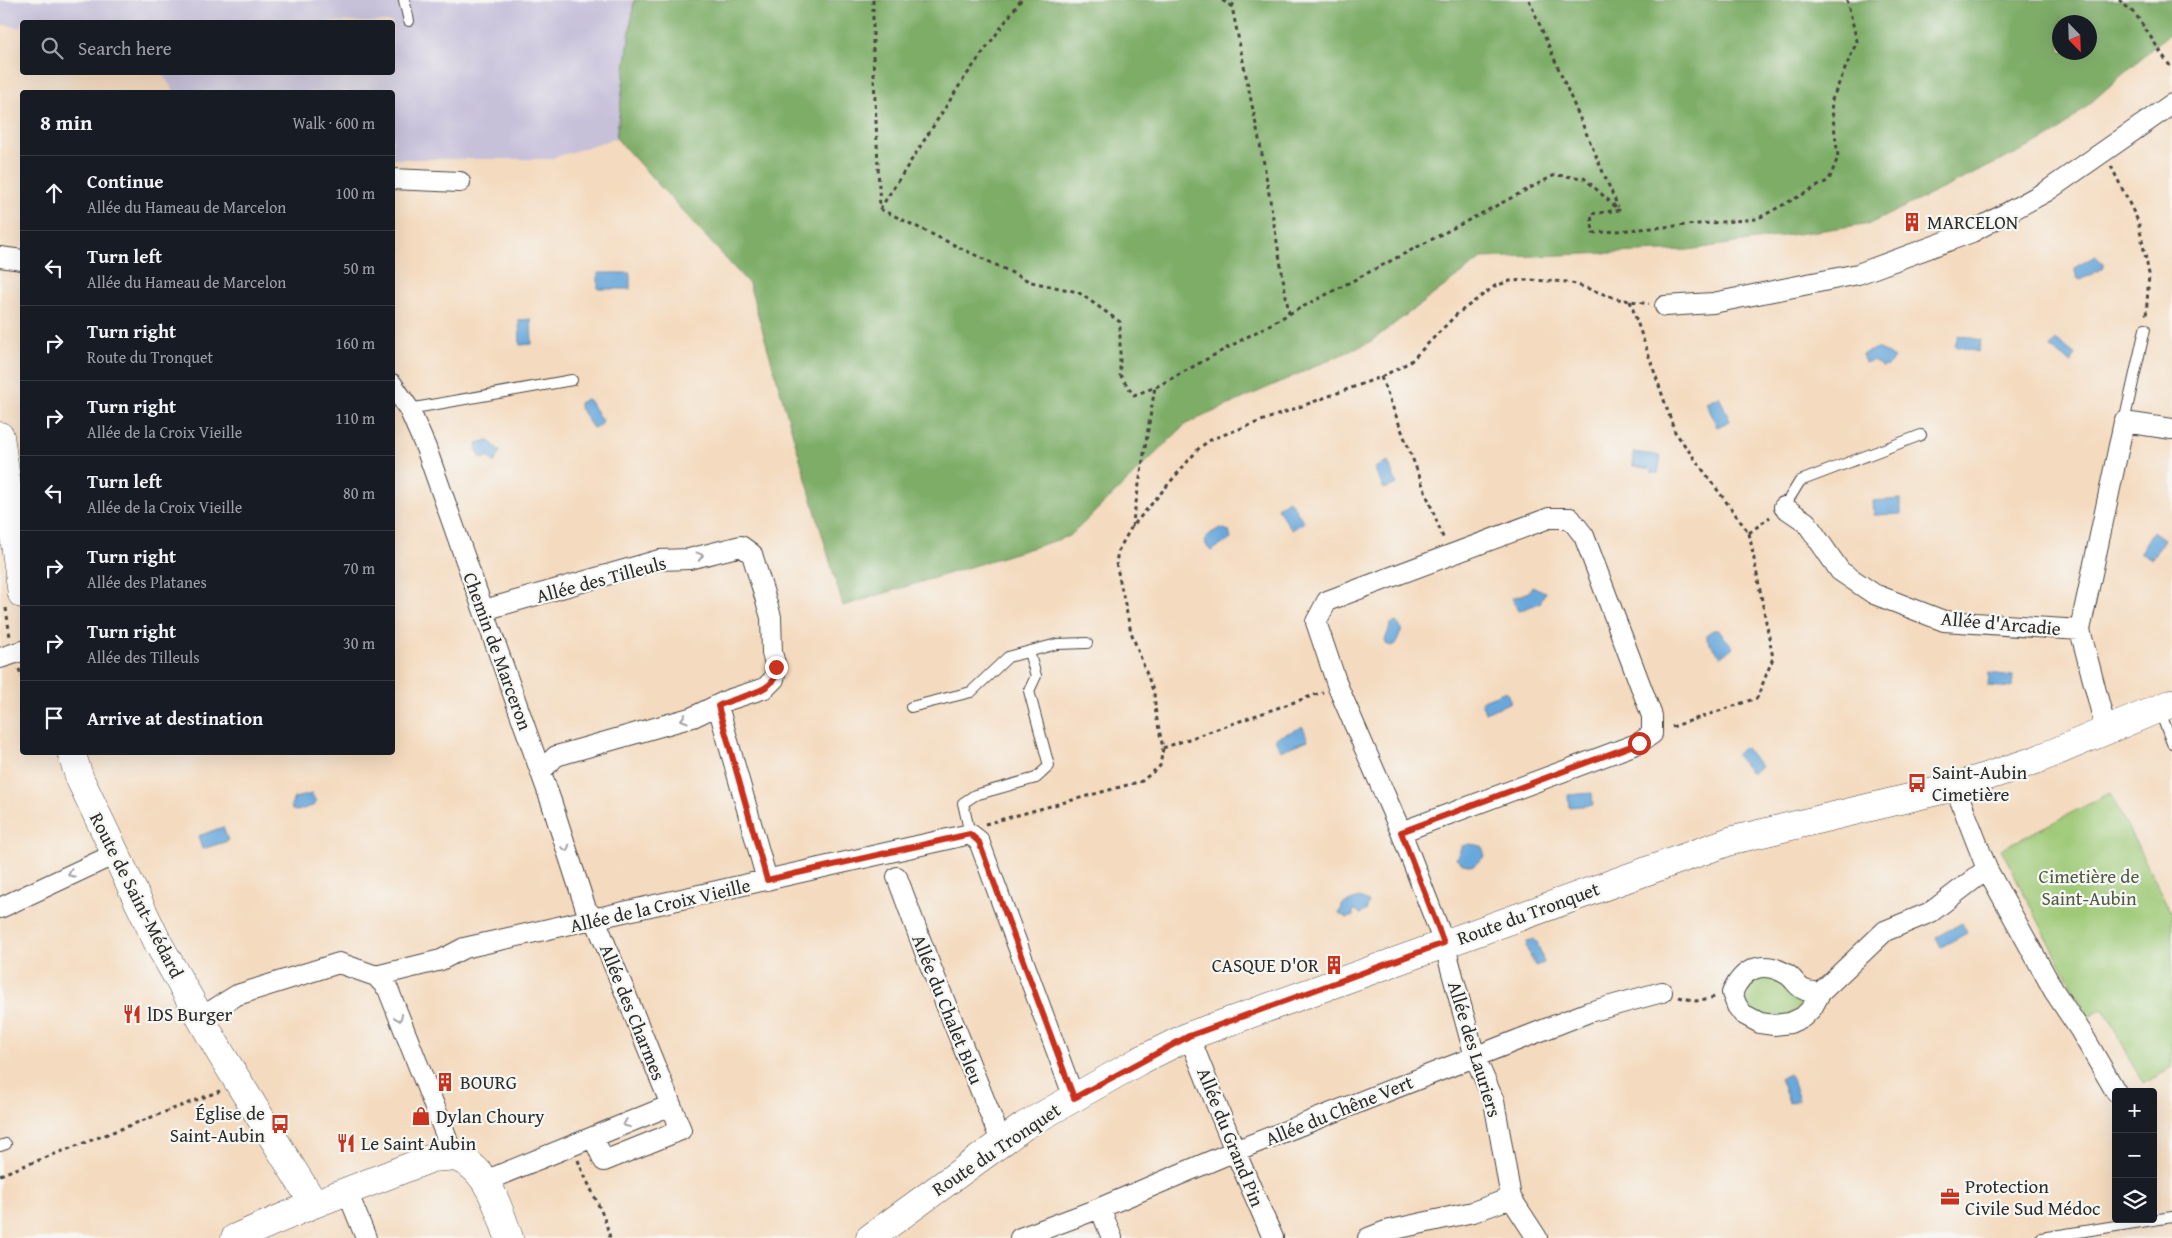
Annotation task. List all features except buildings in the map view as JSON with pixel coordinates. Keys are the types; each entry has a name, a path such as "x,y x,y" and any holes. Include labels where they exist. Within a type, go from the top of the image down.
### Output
{"street":[{"path":"1665,306 1713,302 1858,274 1972,232 2047,191 2172,104"},
{"path":"395,179 460,182"},
{"path":"0,257 20,260"},
{"name":"Chemin de Marceron","path":"395,388 409,409 426,448 541,771 586,909 596,919"},
{"path":"2106,730 2080,630 2124,422 2172,429"},
{"path":"0,436 20,580"},
{"name":"Allée d'Arcadie","path":"1784,507 1806,522 1840,571 1874,594 1944,621 2080,630"},
{"name":"Allée des Lauriers","path":"1537,1238 1511,1198 1494,1102 1475,1057 1444,943 1401,832 1338,687 1316,622 1327,601 1549,518 1570,518 1584,536 1652,716 1652,734"},
{"name":"Allée des Tilleuls","path":"484,610 659,560 689,559 741,546 752,554 771,617 772,653 776,667 774,679 765,688 728,700 694,717 556,756 541,771"},
{"path":"0,658 20,652"},
{"path":"718,706 767,880"},
{"name":"Route du Tronquet","path":"870,1238 1001,1141 1037,1117 1189,1036 1733,840 1955,786 2036,760 2165,706"},
{"path":"1401,832 1639,743 1652,734"},
{"name":"Route de Saint-Médard","path":"72,755 80,779 158,943 200,1018 314,1204"},
{"path":"1955,786 1987,870 2054,991 2080,1030 2114,1088"},
{"path":"970,834 979,842 1074,1098"},
{"name":"Allée de la Croix Vieille","path":"376,976 441,960 464,948 970,834"},
{"path":"0,908 115,854"},
{"path":"1820,992 1804,990 1789,975 1775,968 1758,967 1748,970 1736,984 1732,993 1737,1006 1743,1014 1760,1023 1774,1026 1790,1023 1803,1017 1812,1008 1820,992 1885,932 1931,912 1987,870"},
{"name":"Allée du Chalet Bleu","path":"897,877 926,955 1001,1141"},
{"name":"Allée des Charmes","path":"593,1137 604,1161 681,1130 596,919"},
{"path":"200,1018 236,995 339,963 376,976 388,989 452,1157"},
{"name":"Allée du Chêne Vert","path":"1020,1238 1100,1208 1235,1152 1589,1012 1662,992"},
{"name":"Allée du Grand Pin","path":"1189,1036 1235,1152 1273,1238"},
{"path":"485,1181 671,1105"},
{"path":"235,1238 314,1204 432,1158 452,1157 472,1165 485,1181 510,1238"},
{"path":"347,1191 366,1238"},
{"path":"1368,1238 1386,1230 1473,1212 1511,1198"},
{"path":"1100,1208 1112,1238"}],"lane":[{"path":"404,0 409,21"},
{"path":"2124,422 2145,329"},
{"path":"409,409 572,380"},
{"path":"1784,507 1800,481 1921,435"},
{"path":"911,707 971,692 1008,657 1057,644 1087,643"},
{"path":"970,834 964,803 975,795 1036,778 1049,766 1029,691 1036,676 1029,652"},
{"path":"2165,706 2172,743"},
{"path":"2041,1238 2172,1217"}],"path":[{"path":"873,0 873,56 880,209"},
{"path":"880,209 963,80 1021,0"},
{"path":"1222,0 1232,8"},
{"path":"1235,0 1232,8 1264,164 1289,314"},
{"path":"1529,0 1619,210"},
{"path":"1619,210 1591,214 1593,233 1757,218 1829,180 1838,157 1831,102 1857,41 1847,0"},
{"path":"2118,0 2136,14 2172,69"},
{"path":"2104,152 2138,220 2149,274 2145,329"},
{"path":"880,209 1032,282 1078,292 1120,322 1120,375 1134,395 1156,387 1289,314 1555,175 1584,178 1619,210"},
{"path":"1630,301 1675,432 1749,533 1772,658 1757,698 1652,734"},
{"path":"1381,377 1450,555"},
{"path":"1131,528 1156,387"},
{"path":"1749,533 1784,507"},
{"path":"1163,748 1338,687"},
{"path":"1662,992 1696,1001 1732,993"},
{"path":"0,1175 240,1084"},
{"path":"572,1146 588,1187 605,1218 610,1238"}],"shaded area":[{"path":"0,0 634,0 616,138 550,159 395,159 395,90 174,90 162,75 395,75 395,20 20,20 20,28 0,24"}],"green space":[{"path":"634,0 2172,0 2172,31 2054,135 1871,223 1688,250 1482,258 1370,342 1186,424 1070,536 843,606 749,284 616,138"},
{"name":"Cimetière de Saint-Aubin","path":"2110,793 2172,913 2172,1068 2143,1084 2104,1009 2088,1017 2001,849"},
{"path":"1776,976 1797,992 1801,1001 1801,1007 1786,1016 1758,1015 1742,1001 1742,985 1748,979"}],"water":[{"path":"2095,256 2103,263 2103,268 2081,280 2077,278 2074,268"},
{"path":"598,273 630,273 630,289 598,289"},
{"path":"531,319 532,344 520,345 519,320"},
{"path":"1958,335 1981,340 1978,352 1955,346"},
{"path":"2056,340 2076,355 2071,363 2050,348"},
{"path":"1878,348 1894,358 1888,366 1882,367 1873,360 1865,363 1862,354"},
{"path":"1719,396 1730,421 1717,427 1706,402"},
{"path":"586,399 589,400 602,421 602,424 595,428 592,427 579,406 579,403"},
{"path":"488,440 500,451 494,463 489,458 481,458 476,448 478,443"},
{"path":"1634,452 1661,456 1658,473 1652,473 1651,469 1633,466"},
{"path":"1388,462 1397,484 1384,489 1374,468"},
{"path":"1901,499 1901,514 1874,515 1873,501"},
{"path":"1289,500 1304,522 1292,530 1277,508"},
{"path":"1221,528 1229,531 1231,539 1211,551 1207,547 1207,537"},
{"path":"2153,531 2164,539 2152,559 2140,552"},
{"path":"1532,586 1545,592 1540,603 1518,611 1512,598 1529,592"},
{"path":"1396,622 1402,629 1396,644 1391,646 1386,644 1385,640 1391,624"},
{"path":"1713,630 1718,630 1733,647 1721,657 1707,640 1707,634"},
{"path":"1989,673 2013,676 2012,688 1988,686"},
{"path":"1506,691 1511,702 1485,713 1481,701"},
{"path":"1303,727 1308,740 1280,751 1275,738"},
{"path":"1744,747 1761,766 1752,774 1736,755"},
{"path":"1592,793 1593,805 1569,807 1568,795"},
{"path":"312,794 316,802 315,805 297,811 292,810 291,805 294,798"},
{"path":"223,827 228,841 202,849 198,836"},
{"path":"1470,844 1482,846 1485,856 1473,866 1463,864 1456,859 1462,846"},
{"path":"1359,898 1369,902 1366,911 1360,914 1356,910 1353,911 1353,916 1348,918 1339,914 1343,904"},
{"path":"1962,923 1967,933 1941,947 1936,937"},
{"path":"1534,939 1537,942 1544,963 1535,966 1526,947 1527,942"},
{"path":"1790,1074 1799,1099 1789,1103 1780,1078"}],"place":[{"name":"MARCELON","path":"1912,222"},
{"name":"Saint-Aubin Cimetière","path":"1917,783"},
{"name":"CASQUE D'OR","path":"1334,965"},
{"name":"lDS Burger","path":"132,1014"},
{"name":"BOURG","path":"445,1082"},
{"name":"Dylan Choury","path":"421,1116"},
{"name":"Église de Saint-Aubin","path":"280,1124"},
{"name":"Le Saint Aubin","path":"346,1143"},
{"name":"Protection Civile Sud Médoc","path":"1950,1197"}],"route":[{"path":"776,667 774,679 765,688 728,700 718,706 767,880 970,834 979,842 1016,937 1074,1098 1139,1061 1189,1036 1444,943 1401,832 1639,743"}]}
